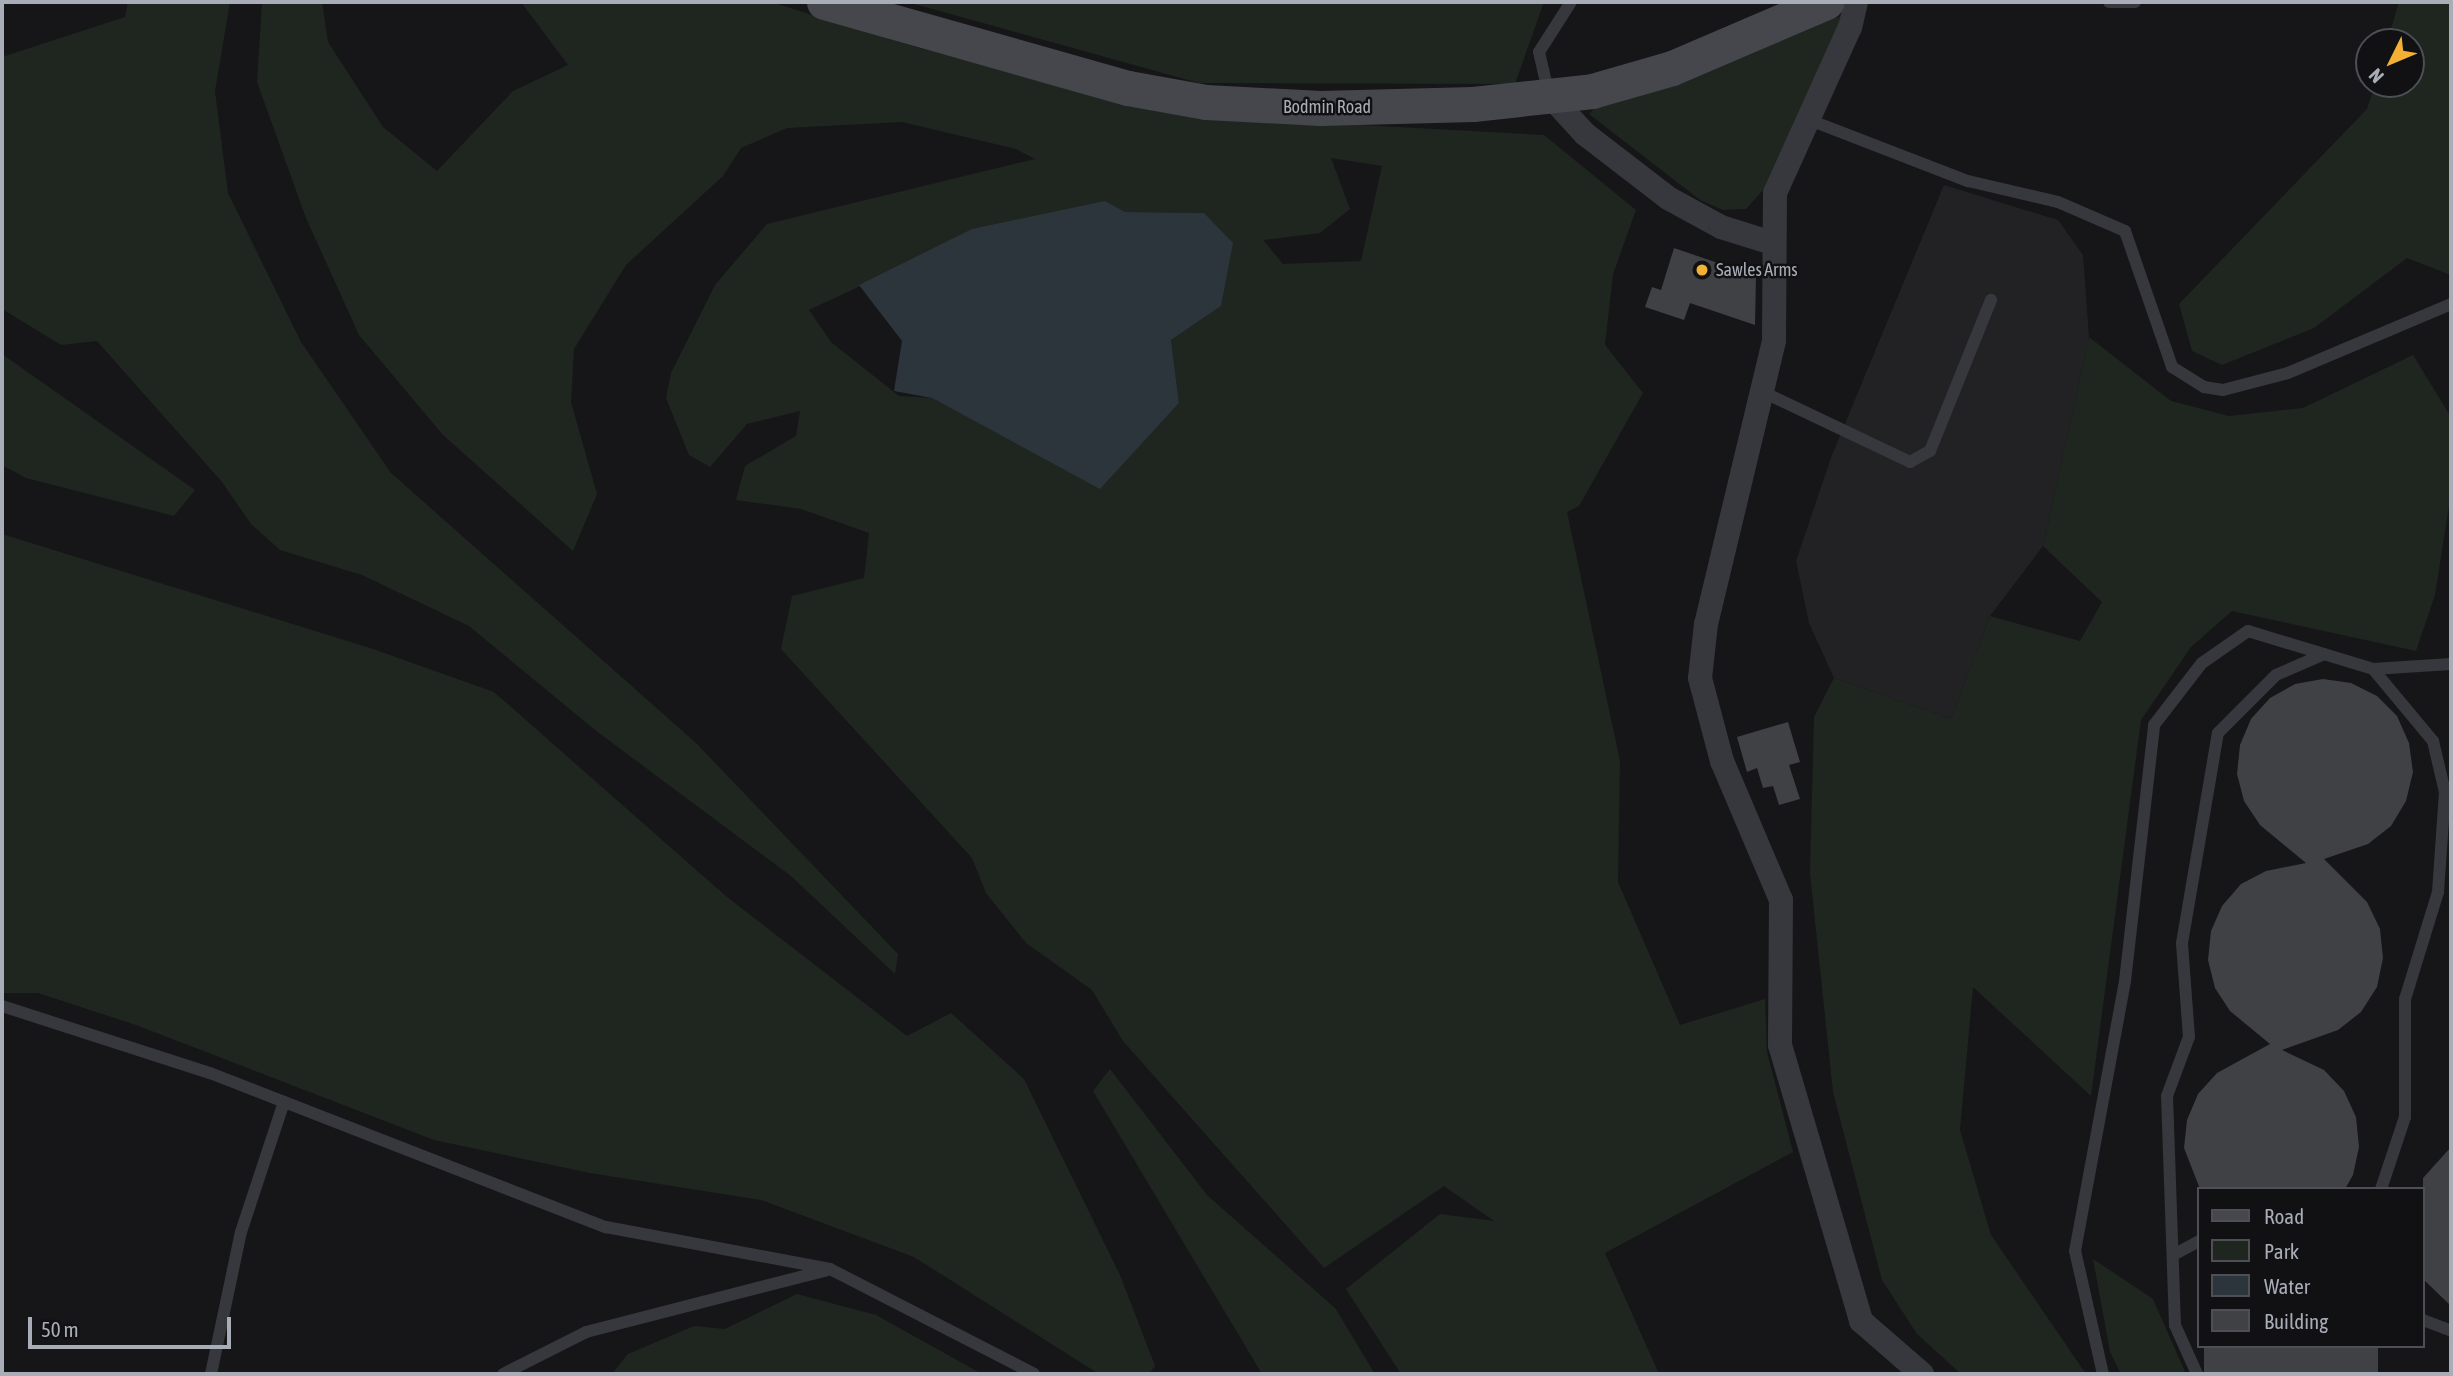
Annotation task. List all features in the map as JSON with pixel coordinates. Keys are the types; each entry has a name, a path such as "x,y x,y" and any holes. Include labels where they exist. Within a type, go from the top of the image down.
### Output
{"main road":[{"name":"Bodmin Road","path":"824,2 1077,75 1206,102 1400,107 1552,98 1672,68 1826,2"}],"street":[{"path":"1856,2 1850,27 1775,193 1772,243 1776,313 1765,393 1706,624 1702,700 1781,901 1780,1045 1861,1321 1922,1374"},
{"path":"1552,98 1585,134 1668,198 1721,228 1772,243"}],"lane":[{"path":"1552,98 1541,79 1539,52 1571,2"},
{"path":"2109,2 2135,2"},
{"path":"1807,119 1968,181 2058,202 2125,231 2172,367 2204,387 2223,390 2288,373 2451,304"},
{"path":"1765,393 1910,462 1930,451 1991,300"},
{"path":"2103,1374 2075,1251 2125,981 2154,725 2202,663 2248,631 2373,668 2451,664"},
{"path":"2197,1374 2175,1325 2175,1254 2167,1096 2189,1037 2182,943 2218,733 2276,675 2324,654"},
{"path":"2373,668 2433,741 2448,790 2438,892 2405,999 2405,1117 2382,1187"},
{"path":"2,1006 284,1102 606,1227 831,1269 1034,1374"},
{"path":"211,1374 241,1232 284,1102"},
{"path":"2175,1254 2198,1242"},
{"path":"503,1374 586,1332 831,1269"},
{"path":"2425,1321 2451,1331"}],"shaded area":[{"path":"1944,185 2058,220 2083,255 2089,337 2043,546 1990,616 1951,719 1834,678 1809,623 1796,561 1832,455"}],"green space":[{"path":"128,2 230,2 215,91 228,193 301,342 391,473 696,743 898,954 895,974 791,876 595,730 469,626 362,575 280,550 251,524 222,482 97,341 61,345 2,309 2,57 125,17"},
{"path":"262,2 322,2 328,42 383,127 437,171 513,91 568,65 521,2 771,2 919,48 1178,115 1544,135 1636,210 1613,274 1605,345 1643,393 1579,506 1567,512 1620,761 1618,882 1680,1025 1765,999 1767,1052 1793,1152 1605,1253 1659,1374 1401,1374 1346,1289 1440,1214 1494,1221 1444,1186 1324,1268 1123,1041 1092,990 1026,943 986,893 972,858 781,649 792,596 864,578 869,533 801,509 736,500 745,466 796,436 800,411 747,424 710,467 689,455 666,398 671,373 715,285 767,224 1035,159 1016,149 902,122 787,128 741,148 723,176 626,265 574,349 571,402 597,494 573,551 443,435 359,335 306,218 257,82","holes":["1331,158 1382,166 1361,261 1283,264 1263,240 1320,233 1350,209","1105,201 1124,212 1204,213 1221,306 1171,340 1179,403 1100,488 932,398 899,396 831,342 809,310 901,267"]},
{"path":"907,2 1544,2 1515,84 1199,83"},
{"path":"2399,2 2451,2 2451,275 2407,258 2314,328 2222,365 2192,351 2179,304 2367,109 2371,98 2425,98 2425,28 2391,28"},
{"path":"1855,11 1783,168 1746,209 1723,210 1700,200 1589,114 1599,103"},
{"path":"2089,337 2171,401 2229,416 2303,408 2413,355 2451,417 2451,493 2435,595 2416,651 2232,611 2191,647 2141,720 2091,1096 1973,987 1960,1130 1991,1235 2086,1374 1961,1374 1917,1334 1882,1280 1833,1092 1810,873 1814,717 1834,678 1951,719 1990,616 2080,641 2102,602 2043,546"},
{"path":"2,354 195,490 174,516 26,478 2,465"},
{"path":"2,534 373,649 494,692 727,897 907,1036 951,1013 1024,1079 1120,1275 1155,1366 1149,1374 1099,1374 914,1257 761,1200 590,1173 434,1140 136,1025 38,993 2,993"},
{"path":"1110,1069 1207,1195 1335,1308 1375,1374 1262,1374 1093,1091"},
{"path":"2093,1259 2153,1299 2186,1374 2121,1374 2110,1352"},
{"path":"797,1294 876,1315 982,1374 612,1374 628,1354 694,1326 725,1329"}],"water":[{"path":"1105,201 1125,212 1204,213 1233,243 1221,306 1171,340 1179,403 1100,489 932,398 894,391 902,341 859,285 972,229"}],"building":[{"path":"1674,248 1756,276 1755,325 1690,303 1684,320 1645,307 1652,287 1661,290"},
{"path":"2323,679 2351,683 2377,696 2397,716 2409,743 2413,772 2406,801 2391,826 2368,844 2324,859 2367,902 2380,929 2383,958 2377,987 2361,1012 2338,1030 2282,1050 2324,1070 2344,1091 2356,1117 2359,1147 2353,1175 2346,1187 2199,1187 2184,1148 2187,1120 2198,1094 2217,1073 2270,1044 2230,1011 2215,988 2208,960 2211,931 2222,906 2241,884 2266,871 2306,863 2260,825 2244,801 2237,774 2240,745 2251,719 2270,698 2295,684"},
{"path":"1788,722 1800,762 1789,765 1800,799 1779,805 1773,786 1763,788 1757,768 1747,772 1737,737"},
{"path":"2451,1147 2451,1306 2425,1281 2423,1178"},
{"path":"2204,1348 2378,1348 2378,1374 2204,1374"}],"place":[{"name":"Sawles Arms","path":"1702,270"}]}
